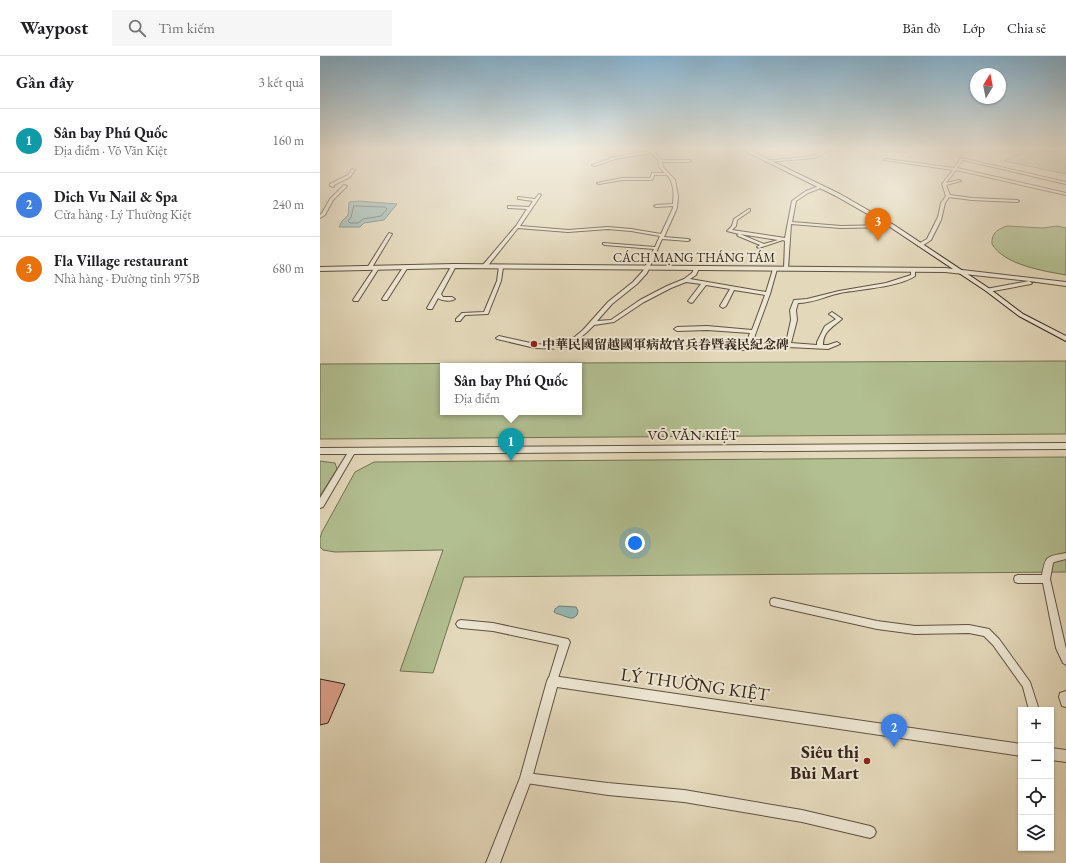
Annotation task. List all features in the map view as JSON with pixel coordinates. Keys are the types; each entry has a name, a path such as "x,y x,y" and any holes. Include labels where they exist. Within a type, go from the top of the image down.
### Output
{"main road":[{"path":"825,188 892,226 988,290 1021,315 1066,339"}],"street":[{"path":"320,217 324,214 331,200 343,188"},
{"path":"500,338 535,346 565,348 593,323 610,303 635,283 647,268 676,205 674,188"},
{"path":"786,269 788,231 791,223 794,202 807,192 818,188"},
{"path":"945,188 948,196"},
{"path":"1037,188 1066,194"},
{"path":"1060,193 1066,188"},
{"path":"948,196 972,199 1017,201"},
{"path":"920,245 930,240 934,226 939,219 941,205 948,196"},
{"path":"484,267 517,227 538,198 519,198"},
{"path":"656,206 676,205"},
{"path":"509,206 531,208"},
{"path":"749,210 735,220 734,226 729,231 761,246 782,240"},
{"path":"791,223 847,227 892,226"},
{"path":"517,227 568,231 608,228 631,230 662,237 688,240"},
{"path":"733,232 788,240"},
{"path":"369,268 378,255 381,245 390,234"},
{"path":"605,244 656,248"},
{"path":"430,308 454,266"},
{"name":"CÁCH MẠNG THÁNG TÁM","path":"320,269 454,266 913,271 945,270 1066,284"},
{"path":"386,299 406,267"},
{"path":"458,320 464,314 486,313 499,281 501,267"},
{"path":"356,300 377,268"},
{"path":"593,323 612,321 642,301 686,280 694,274 697,268"},
{"path":"748,347 768,294 775,269"},
{"path":"788,345 794,320 793,310 796,301 803,301 841,292 890,284 913,276 913,271"},
{"path":"686,280 768,294"},
{"path":"988,290 1038,281"},
{"path":"691,301 704,284"},
{"path":"723,306 732,289"},
{"path":"438,294 440,298 452,299"},
{"path":"820,347 820,342 827,326 839,319 832,314"},
{"path":"677,329 707,328 754,332"},
{"path":"697,346 748,347 788,345 832,347 837,344"},
{"name":"VÕ VĂN KIỆT","path":"320,451 1066,446"},
{"path":"320,505 352,451"},
{"path":"1066,556 1052,558 1049,562 1046,579 1061,648 1066,660"},
{"path":"1018,579 1046,579"},
{"path":"774,602 883,626 915,630 969,629 986,632 996,642 1027,685 1033,707"},
{"path":"461,624 493,627 564,642 526,778 493,863"},
{"name":"LÝ THƯỜNG KIỆT","path":"553,681 1018,750"},
{"path":"1066,696 1064,696 1066,702"},
{"path":"1054,754 1066,756"},
{"path":"526,778 608,789 684,796 802,816 870,832"}],"green space":[{"path":"1007,226 1043,228 1057,226 1066,228 1066,275 1025,266 1006,257 998,251 992,244 994,234 998,230"},
{"path":"1066,361 1066,434 320,439 320,364 440,364 440,415 582,415 582,363 569,363"},
{"path":"1066,457 1066,572 464,577 433,673 400,671 443,550 335,552 323,550 320,547 322,532 355,472 374,462"},
{"path":"320,461 335,463 337,469 320,496"}],"water":[{"path":"359,201 397,204 384,220 364,223 360,227 339,227 348,215 349,202"},
{"path":"559,606 576,607 578,611 577,615 574,618 571,618 557,614 554,612"}],"building":[{"path":"320,679 345,684 328,723 320,725"}],"place":[{"name":"Fla Village restaurant","path":"878,241"},
{"name":"中華民國留越國軍病故官兵眷暨義民紀念碑","path":"534,344"},
{"name":"Sân bay Phú Quốc","path":"511,461"},
{"name":"Dich Vu Nail & Spa","path":"894,747"},
{"name":"Siêu thị Bùi Mart","path":"867,761"}]}
